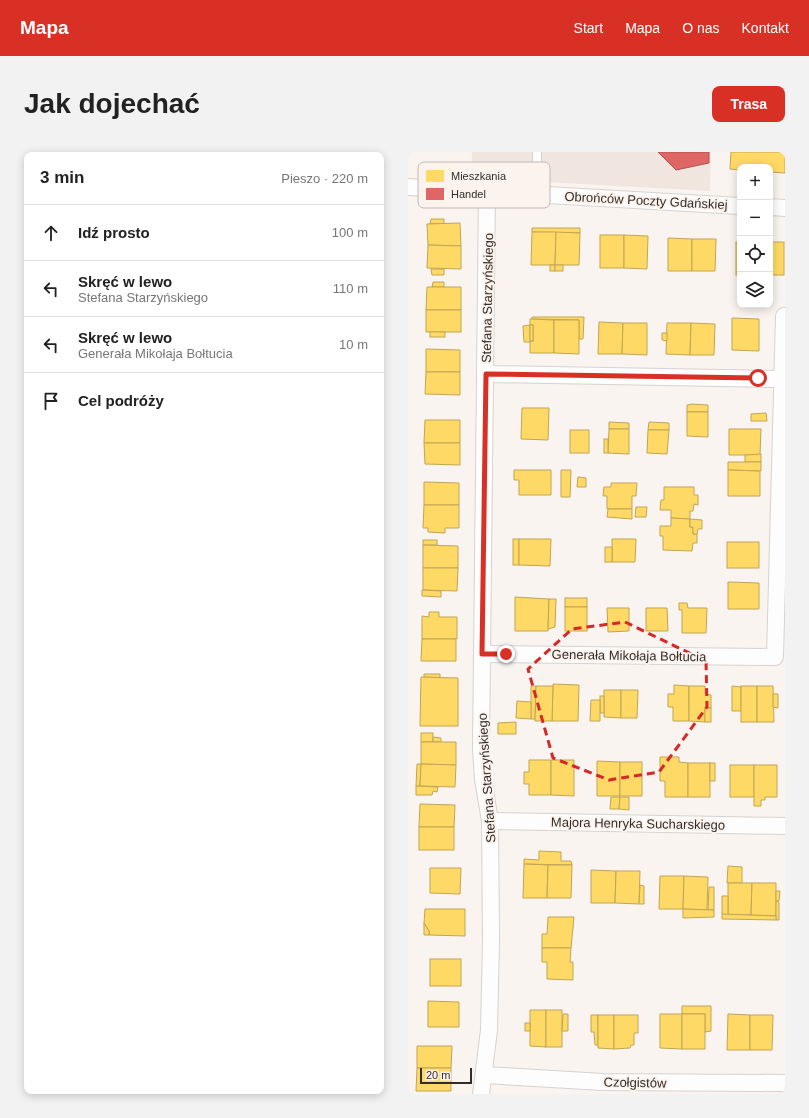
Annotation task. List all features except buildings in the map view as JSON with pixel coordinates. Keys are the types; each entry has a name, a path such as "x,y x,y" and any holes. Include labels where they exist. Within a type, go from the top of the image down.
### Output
{"street":[{"name":"Obrońców Poczty Gdańskiej","path":"408,187 418,188"},
{"name":"Obrońców Poczty Gdańskiej","path":"550,195 737,206"},
{"path":"773,207 785,208"},
{"name":"Stefana Starzyńskiego","path":"482,1094 489,1030 490,821 483,779 481,748 487,208"},
{"path":"486,374 784,379 784,316"},
{"name":"Generała Mikołaja Bołtucia","path":"482,654 775,657 784,379"},
{"name":"Majora Henryka Sucharskiego","path":"490,821 785,826"},
{"name":"Czołgistów","path":"485,1075 603,1082 785,1083"}],"highlighted area":[{"path":"625,622 706,661 707,707 659,772 609,780 553,758 528,669 572,629"}],"shaded area":[{"path":"472,152 711,152 710,191 550,182 550,162 472,162"}],"route":[{"path":"506,654 482,654 486,374 758,378"}]}
